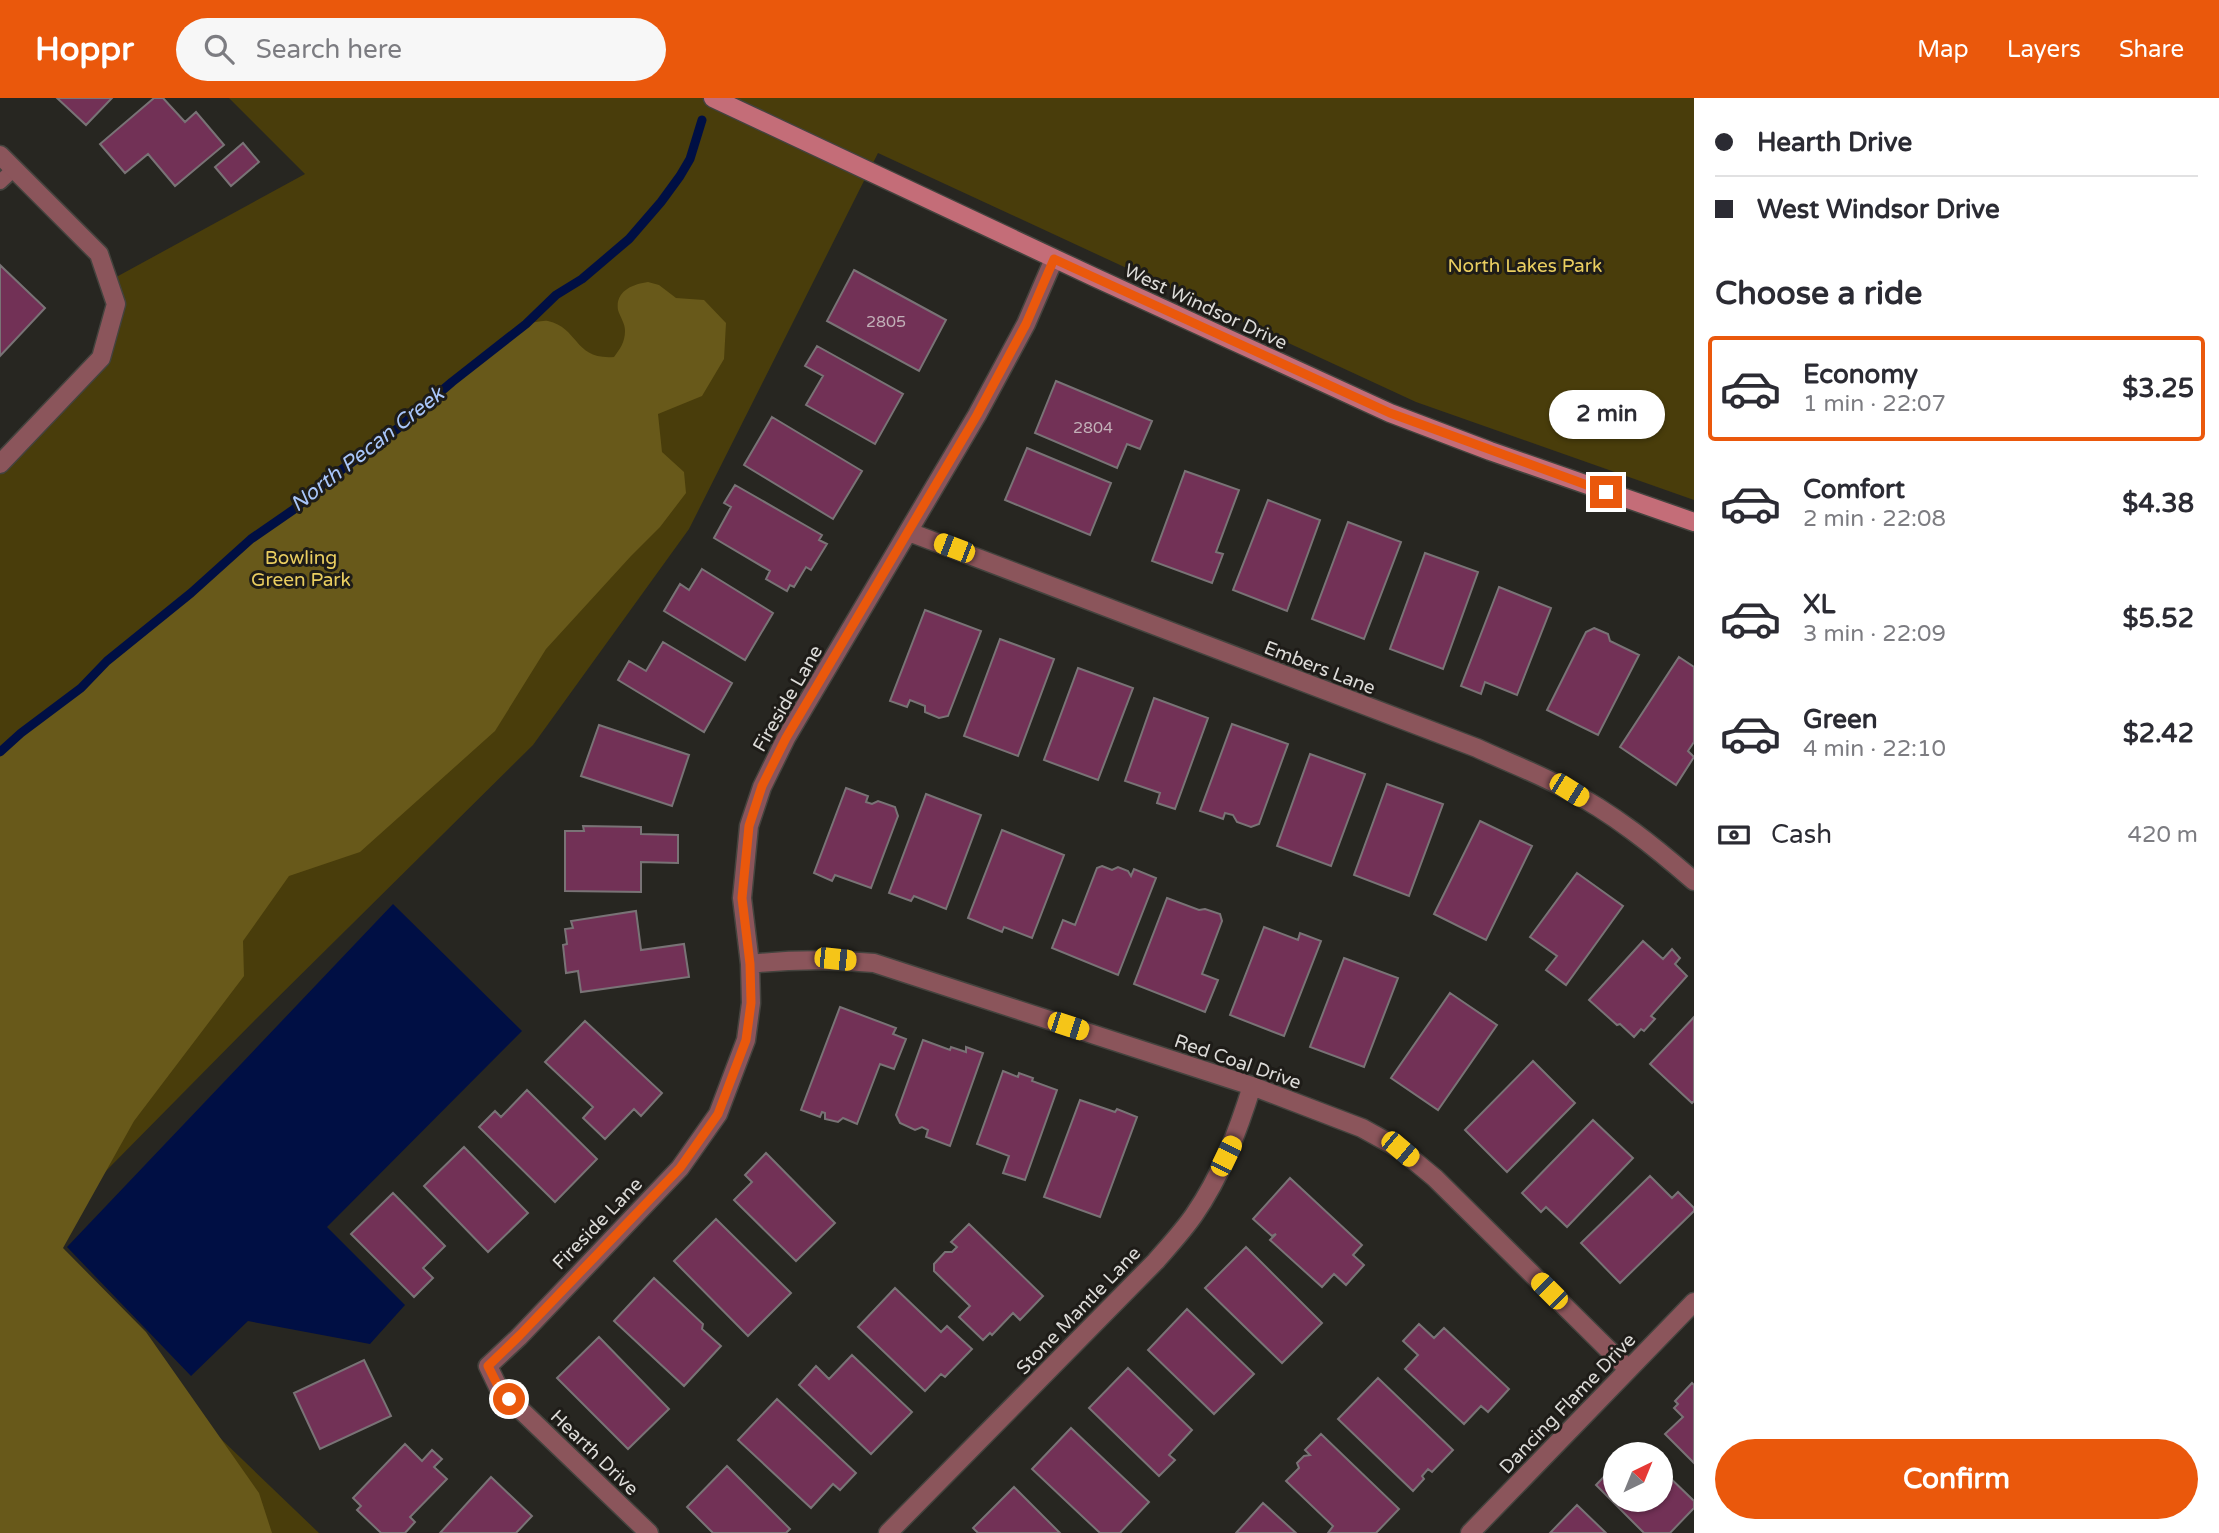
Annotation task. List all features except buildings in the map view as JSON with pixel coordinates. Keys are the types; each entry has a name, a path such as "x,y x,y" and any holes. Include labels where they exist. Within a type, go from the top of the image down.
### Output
{"street":[{"name":"West Windsor Drive","path":"713,98 1054,259 1390,413 1694,522"},
{"path":"0,155 99,254 116,304 101,358 0,464"},
{"name":"Fireside Lane","path":"488,1366 680,1168 718,1114 746,1040 751,1003 750,964 742,898 749,826 762,786 786,738 1002,370 1026,324 1054,259"},
{"name":"Embers Lane","path":"909,532 1535,772 1612,817 1662,852 1694,881"},
{"name":"Red Coal Drive","path":"750,964 802,959 874,963 1252,1086 1362,1129 1400,1149 1435,1178 1628,1369"},
{"name":"Stone Mantle Lane","path":"888,1533 1156,1261 1177,1236 1194,1215 1210,1188 1239,1129 1252,1086"},
{"name":"Dancing Flame Drive","path":"1470,1533 1694,1302"},
{"name":"Hearth Drive","path":"488,1366 499,1388 649,1533"}],"lane":[{"path":"0,183 14,169"}],"green space":[{"name":"North Lakes Park","path":"229,98 1694,98 1694,500 1416,402 878,153 689,529 533,745 256,1019 26,1252 319,1533 0,1533 0,462 101,358 109,281 305,174"},
{"name":"Bowling Green Park","path":"648,282 659,285 676,298 704,300 726,323 724,359 702,396 658,414 662,452 684,472 686,493 660,527 546,649 495,731 360,852 289,876 243,941 244,976 134,1121 63,1248 146,1332 259,1493 272,1533 0,1533 0,752 81,688 107,661 191,593 251,539 293,510 526,324 546,321 558,325 591,354 614,357 625,335 618,310 619,298 631,287"}],"shaded area":[{"path":"393,904 522,1031 327,1227 405,1305 370,1344 248,1321 191,1376 67,1247"}],"waterway":[{"name":"North Pecan Creek","path":"0,752 81,688 107,661 191,593 251,539 293,510 333,476 397,429 526,324 556,295 582,279 629,239 680,176 690,159 702,120"}],"route":[{"path":"509,1399 499,1388 488,1366 680,1168 718,1114 746,1040 751,1003 750,964 742,898 749,826 762,786 786,738 1002,370 1026,324 1054,259 1390,413 1606,492"}]}
